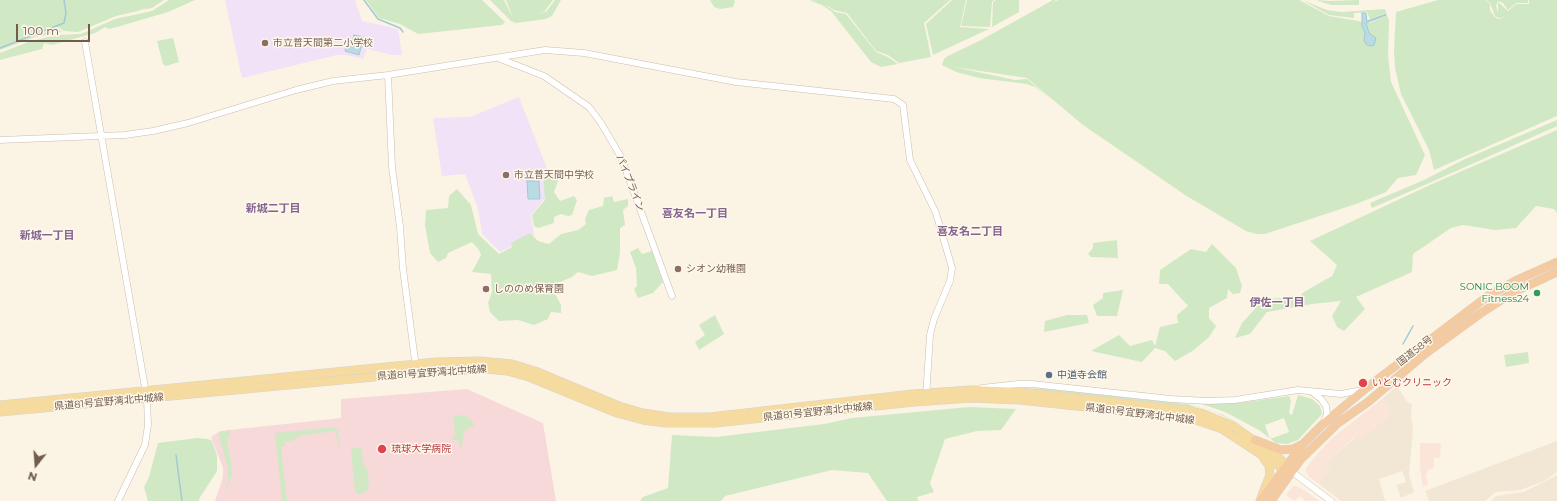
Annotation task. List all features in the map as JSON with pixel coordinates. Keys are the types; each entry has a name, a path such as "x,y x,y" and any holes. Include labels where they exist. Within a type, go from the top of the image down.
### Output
{"highway":[{"name":"国道58号","path":"1260,501 1287,468 1303,444 1322,425 1365,389 1488,296 1506,285 1557,262"},
{"name":"国道58号","path":"1271,501 1287,468 1324,434 1368,402 1426,353 1502,299 1557,272"},
{"path":"1255,440 1281,450 1293,449 1303,444"}],"main road":[{"name":"県道81号宜野湾北中城線","path":"0,412 147,395 416,368 461,361 512,364 554,378 619,406 643,413 669,417 710,417 926,397 971,390 1020,396 1192,419 1214,426 1230,434 1262,455 1287,468"},
{"name":"県道81号宜野湾北中城線","path":"0,405 147,395"},
{"name":"県道81号宜野湾北中城線","path":"926,397 971,398 1020,396 1195,412 1226,422 1255,440 1287,468"},
{"path":"1260,501 1270,475 1269,466 1262,455"}],"street":[{"path":"85,42 147,395 148,425 145,445 118,501"},
{"path":"0,140 125,135 175,127 306,87 334,81 388,75 545,50 562,50 736,82 894,99 900,102 904,108 910,160 936,213 952,268 950,282 934,319 930,335 926,397"},
{"name":"パイプライン","path":"496,58 544,76 589,107 601,123 621,157 672,296"},
{"path":"388,75 392,167 416,368"},
{"path":"971,390 996,386 1032,384 1170,399 1208,401 1235,400 1293,391 1346,394 1365,389"},
{"path":"1020,396 1025,386 1032,384"},
{"path":"1311,391 1321,399 1326,406 1326,418 1322,425"},
{"path":"1287,468 1331,501"}],"shaded area":[{"path":"225,0 355,0 362,21 398,29 402,55 392,55 367,49 363,59 346,55 337,55 242,78"},
{"name":"市立普天間中学校","path":"519,97 546,166 547,196 531,215 534,235 500,252 482,234 478,208 465,174 442,176 433,118 470,117"},
{"path":"1397,386 1408,403 1412,404 1411,416 1413,429 1409,475 1414,492 1401,498 1396,485 1406,482 1402,471 1379,479 1385,501 1341,501 1319,484 1330,469 1324,464 1356,437 1360,441 1392,413 1382,399"},
{"name":"琉球大学病院","path":"467,389 543,423 556,501 215,501 223,477 223,468 211,437 220,431 341,418 341,399"},
{"path":"1382,399 1393,413 1360,442 1355,437 1324,464 1330,469 1319,484 1309,477 1306,468 1332,438"},
{"path":"1557,441 1557,472 1542,482 1520,490 1496,492 1485,501 1429,501 1425,491"},
{"path":"1420,443 1441,443 1440,458 1434,458 1434,468 1429,469 1426,475 1428,485 1423,487 1420,469"},
{"path":"1557,475 1557,501 1491,501 1496,496 1524,492"},
{"path":"1296,486 1319,501 1306,501 1299,496 1295,501 1286,495 1292,487"}],"green space":[{"path":"0,0 164,0 152,8 142,10 148,7 116,16 78,32 64,31 58,27 13,43 58,28 62,32 35,37 0,50"},
{"path":"169,0 195,0 168,12 109,29 105,27 95,33 52,45 44,43 42,49 0,60 0,53 31,41 57,35 81,34 115,19 152,11"},
{"path":"366,0 482,0 505,22 502,25 418,34 400,24 379,18"},
{"path":"490,0 504,0 513,18 506,0 553,0 544,12 537,14 546,12 555,0 561,0 552,16 546,19 516,23 511,21"},
{"path":"710,0 735,1 733,7 720,9 714,7"},
{"path":"809,0 950,0 924,23 931,57 899,63 888,55 876,51 847,13 834,10 824,4 835,12 846,14 876,52 888,57 898,64 881,67 871,62 831,11 822,5 810,1 819,2"},
{"path":"952,0 966,0 960,27 989,29 933,55 926,24"},
{"path":"967,0 994,0 992,2 990,27 961,26"},
{"path":"996,0 1019,0 1019,12 992,27 993,2"},
{"path":"1053,0 1056,0 1054,2 1058,0 1299,0 1329,16 1370,23 1387,15 1389,21 1388,55 1391,82 1425,155 1416,175 1398,178 1386,192 1356,204 1265,234 1256,234 1246,231 1185,195 1083,125 1027,78 954,67 1015,80 1027,79 1051,99 1035,87 1027,84 979,78 956,72 942,65 946,57 981,40"},
{"path":"1302,0 1327,10 1341,12 1385,9 1387,15 1386,13 1370,19 1367,12 1354,13 1354,18 1329,15"},
{"path":"1316,0 1359,0 1359,5 1331,5"},
{"path":"1438,0 1485,0 1490,4 1490,10 1494,16 1498,19 1504,18 1502,16 1503,18 1495,16 1490,3 1486,0 1528,0 1528,3 1516,3 1508,10 1503,3 1498,1 1496,6 1498,13 1498,2 1508,11 1516,4 1529,4 1529,0 1557,0 1557,116 1434,170 1429,150 1401,94 1395,68 1394,50 1396,12"},
{"path":"173,38 179,62 166,66 163,64 157,41"},
{"path":"1557,120 1557,126 1372,208 1370,203 1424,180 1463,160"},
{"path":"1557,130 1557,213 1554,209 1536,206 1516,228 1495,230 1463,225 1451,228 1413,254 1412,272 1356,297 1365,309 1344,331 1337,327 1332,316 1341,301 1312,304 1267,312 1250,334 1235,338 1242,323 1264,299 1299,297 1304,292 1332,276 1337,265 1310,241 1432,184"},
{"path":"548,169 560,175 554,192 560,201 574,196 577,200 572,215 568,216 561,214 554,217 554,223 538,228 534,226 532,215 545,200 543,172"},
{"path":"457,189 471,205 478,234 499,254 512,247 511,243 530,233 538,241 549,244 561,234 578,230 586,224 585,219 589,210 603,206 604,198 612,196 614,202 628,199 628,206 623,210 625,225 620,228 620,253 617,270 592,276 578,272 572,277 551,286 561,305 561,313 551,312 548,319 534,325 518,320 499,321 490,312 488,303 492,292 491,274 472,272 481,255 479,250 472,242 448,253 446,258 438,262 430,253 425,225 426,210 448,208 449,196"},
{"path":"1117,240 1118,258 1091,257 1088,254 1093,248 1093,243"},
{"path":"1212,244 1236,268 1242,286 1240,293 1233,294 1228,289 1227,298 1209,308 1209,318 1216,326 1209,337 1194,350 1175,361 1165,351 1155,348 1142,362 1091,351 1119,335 1130,346 1152,340 1155,346 1160,327 1178,323 1177,315 1188,306 1168,284 1159,284 1160,270 1191,249 1206,252"},
{"path":"638,248 642,254 652,251 663,282 653,293 638,298 634,289 637,286 636,268 630,252"},
{"path":"1123,290 1117,316 1097,316 1093,305 1103,298 1103,293"},
{"path":"715,315 724,334 699,350 695,342 705,335 699,325"},
{"path":"1067,315 1087,315 1089,323 1044,332 1045,321"},
{"path":"1528,352 1529,363 1506,367 1504,355"},
{"path":"1037,388 1187,404 1221,414 1246,427 1217,413 1195,407 1031,389"},
{"path":"1298,395 1312,399 1320,406 1322,414 1298,440 1287,444 1276,443 1271,439 1289,432 1284,418 1265,425 1270,438 1259,430 1225,412 1202,404 1239,403 1289,396 1291,401 1289,413 1292,415"},
{"path":"969,407 1016,409 1001,430 977,431 945,439 930,483 934,492 917,497 918,501 887,501 868,473 832,470 725,496 721,501 640,501 643,497 668,488 672,435 716,437 824,424 852,418"},
{"path":"453,415 466,416 473,422 474,426 466,429 461,450 458,440 451,440 455,434"},
{"path":"334,427 338,431 340,450 335,431 299,436 295,440 285,442 285,446 281,447 287,501 282,501 275,433"},
{"path":"230,430 230,436 227,437 227,441 232,475 224,495 228,481 228,467 219,437 220,432"},
{"path":"197,438 212,441 217,455 217,471 199,501 148,501 144,487 149,477 158,443"},
{"path":"353,448 362,448 363,464 367,469 369,480 368,490 359,495 355,492 351,452"}],"water":[{"path":"1362,13 1366,13 1367,21 1386,14 1366,23 1369,33 1376,38 1374,45 1372,46 1367,45 1364,41 1365,32 1362,27"},
{"path":"354,35 364,37 359,55 345,51 347,42 352,43"},
{"path":"527,181 539,181 540,199 528,199"}],"waterway":[{"path":"0,48 64,23 66,13 64,0"},
{"path":"364,0 378,19 400,28 403,32"},
{"path":"1403,344 1413,326"},
{"path":"176,455 182,501"}],"place":[{"name":"市立普天間第二小学校","path":"265,43"},
{"name":"市立普天間中学校","path":"506,175"},
{"name":"シオン幼稚園","path":"678,269"},
{"name":"しののめ保育園","path":"486,289"},
{"name":"SONIC BOOM Fitness24","path":"1537,293"},
{"name":"中道寺会館","path":"1049,375"},
{"name":"いとむクリニック","path":"1363,383"},
{"name":"琉球大学病院","path":"382,449"}],"district":[{"name":"新城二丁目","path":"273,209"},
{"name":"喜友名一丁目","path":"695,214"},
{"name":"喜友名二丁目","path":"970,232"},
{"name":"新城一丁目","path":"47,236"},
{"name":"伊佐一丁目","path":"1277,303"}]}
